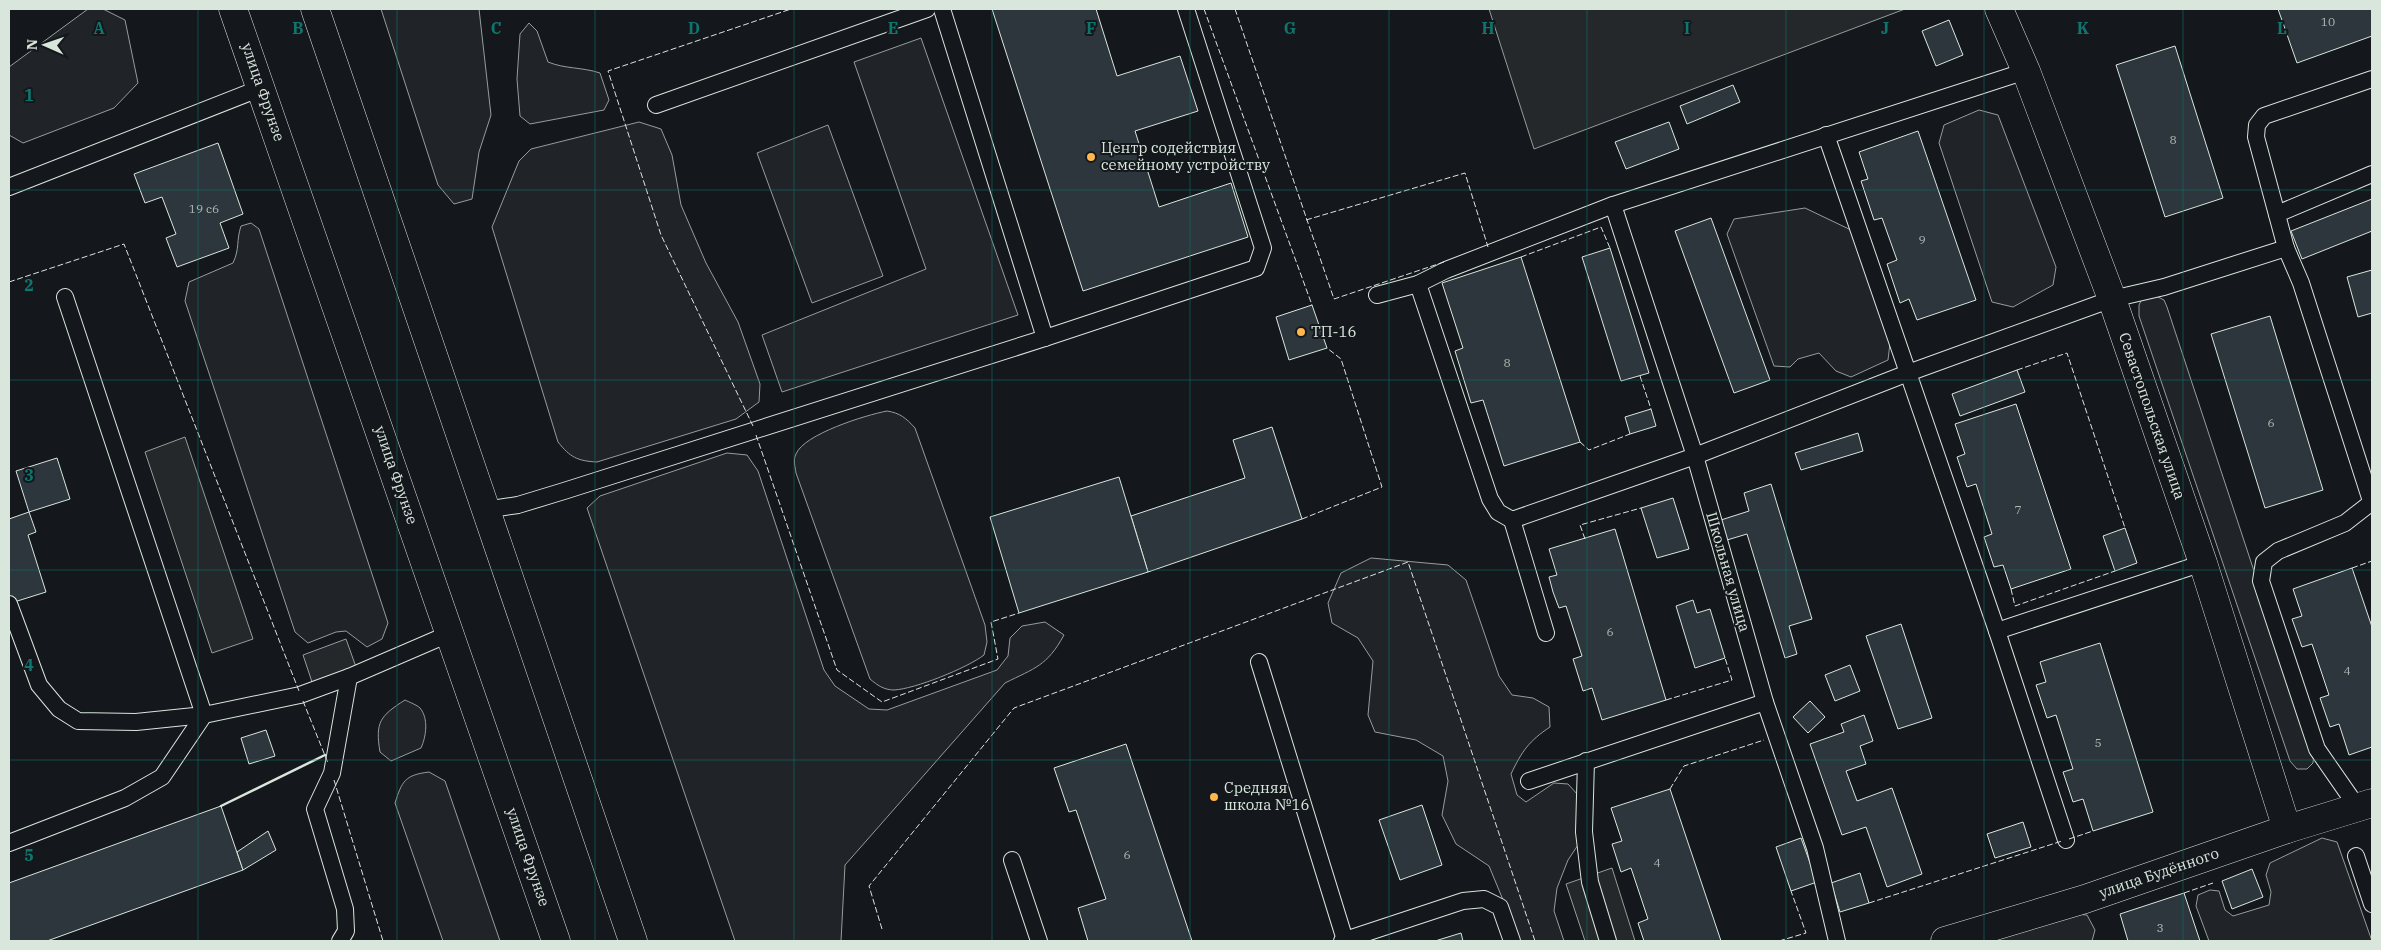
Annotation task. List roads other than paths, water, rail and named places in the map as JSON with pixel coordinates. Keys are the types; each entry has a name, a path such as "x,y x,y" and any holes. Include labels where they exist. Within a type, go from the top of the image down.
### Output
{"main road":[{"name":"улица Фрунзе","path":"233,9 556,941"},
{"path":"315,9 633,941"},
{"name":"Севастопольская улица","path":"2002,10 2112,299 2203,563 2287,829"},
{"name":"улица Будённого","path":"1945,941 2085,899 2287,829 2365,806"}],"lane":[{"path":"656,105 927,9"},
{"path":"942,9 1045,338"},
{"path":"485,510 518,505 564,491 1045,338 1256,268 1263,248 1186,9"},
{"path":"1377,295 1418,284 1446,270 1613,205 2026,70"},
{"path":"2365,806 2317,749 2261,581 2264,562 2278,551 2344,523 2372,503 2301,283 2286,248 2256,137 2257,125 2264,116 2372,79"},
{"path":"9,187 261,88"},
{"path":"1826,135 1997,631 2066,840"},
{"path":"2277,214 2372,174"},
{"name":"Школьная улица","path":"1613,205 1696,456 1765,702 1815,848 1837,941"},
{"path":"1512,520 1696,456 1908,373 2112,299 2164,287 2286,248"},
{"path":"1418,284 1490,499 1498,512 1512,520 1546,633"},
{"path":"65,297 204,715"},
{"path":"1997,631 2203,563"},
{"path":"9,604 39,685 59,709 78,721 136,722 204,715 300,696 450,634"},
{"path":"1259,662 1344,941 1463,901 1484,899 1500,907 1512,941"},
{"path":"340,941 346,931 345,910 315,809 332,773 349,677"},
{"path":"1529,781 1765,702"},
{"path":"9,844 125,798 162,777 204,715"},
{"path":"1586,761 1584,832 1590,882 1608,941"},
{"path":"2356,856 2372,904"},
{"path":"1012,860 1039,941"}],"place":[{"name":"Центр содействия семейному устройству","path":"1091,157"},
{"name":"ТП-16","path":"1301,332"},
{"name":"Средняя школа №16","path":"1214,797"}]}
